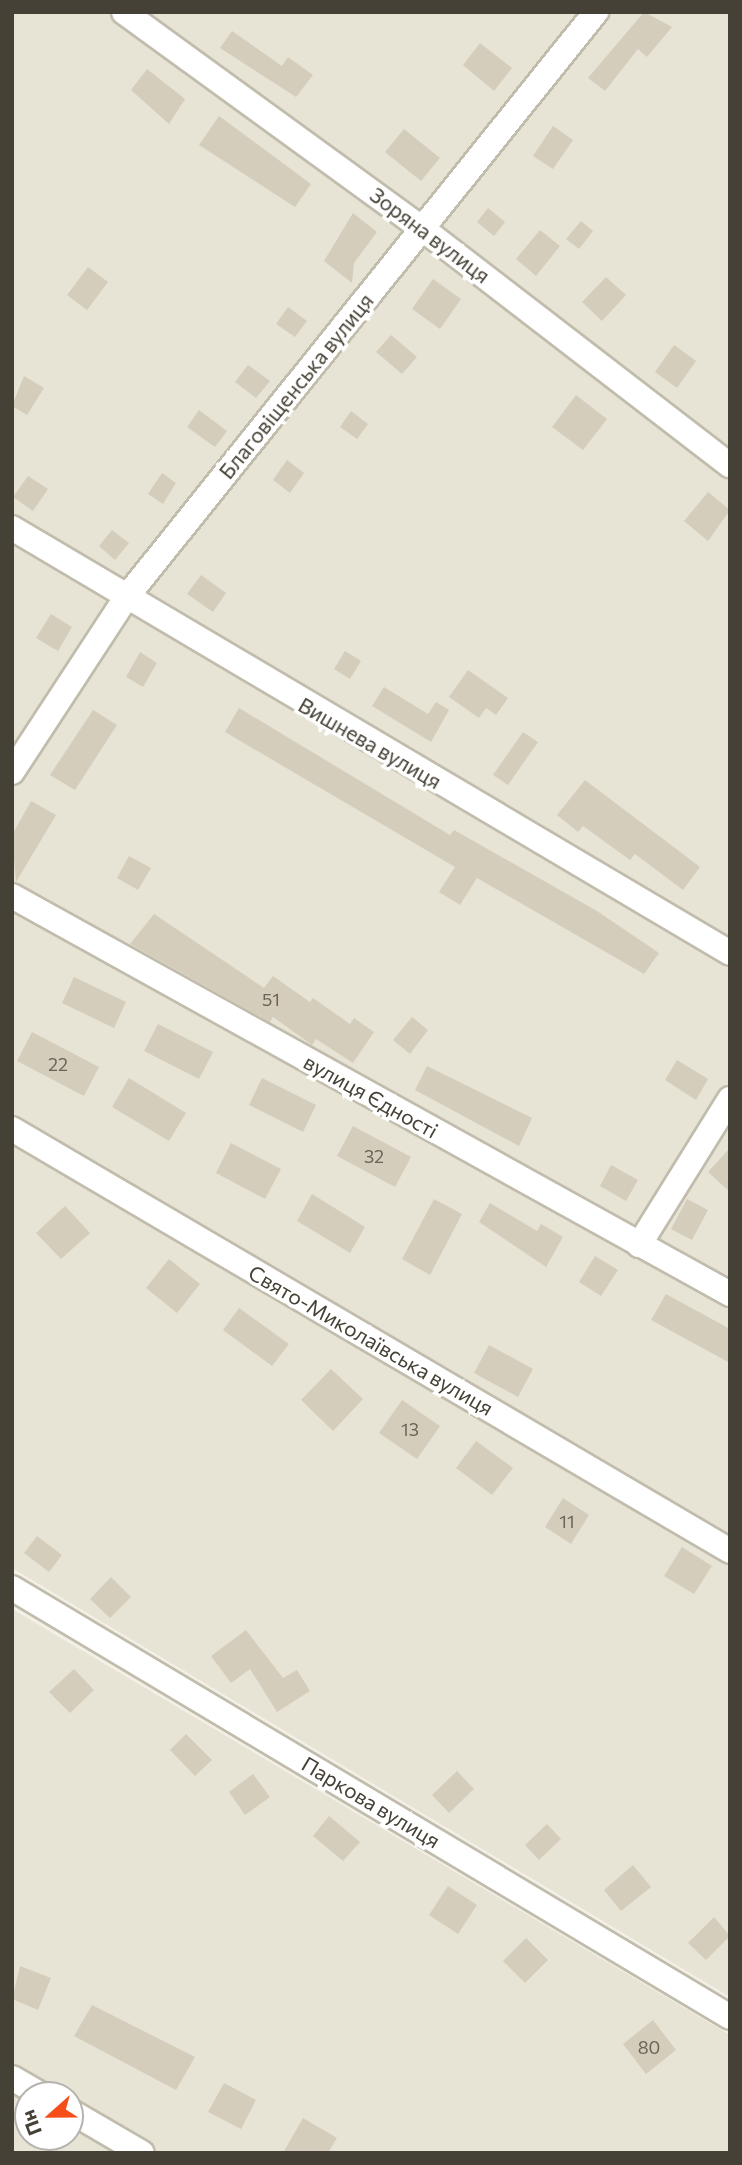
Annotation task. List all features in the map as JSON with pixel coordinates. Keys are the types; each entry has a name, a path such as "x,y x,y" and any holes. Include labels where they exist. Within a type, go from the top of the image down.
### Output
{"street":[{"name":"Зоряна вулиця","path":"124,12 423,229 730,466"},
{"name":"Благовіщенська вулиця","path":"12,772 125,599 596,12"},
{"name":"Вишнева вулиця","path":"12,528 125,599 730,953"},
{"name":"вулиця Єдності","path":"12,896 730,1294"},
{"path":"639,1245 730,1100"},
{"name":"Свято-Миколаївська вулиця","path":"12,1129 730,1551"},
{"name":"Паркова вулиця","path":"12,1588 730,2017"},
{"path":"84,2119 142,2153"}],"shaded area":[{"path":"12,12 730,12 730,1997 12,1568"},
{"path":"12,1609 730,2035 730,2153 12,2153"}],"building":[{"path":"644,12 672,27 647,57 638,49 605,91 588,78"},
{"path":"232,31 282,66 288,57 313,75 296,97 220,48"},
{"path":"480,43 512,68 494,91 463,65"},
{"path":"147,69 185,99 169,124 131,90"},
{"path":"219,116 311,184 295,207 199,145"},
{"path":"553,126 573,140 553,169 533,156"},
{"path":"404,129 440,158 421,181 385,152"},
{"path":"488,208 505,222 494,236 477,222"},
{"path":"353,213 377,232 354,263 352,283 324,261"},
{"path":"581,221 593,231 579,249 566,239"},
{"path":"540,230 560,246 536,276 516,259"},
{"path":"88,267 108,282 87,310 67,295"},
{"path":"606,277 626,295 602,321 582,302"},
{"path":"433,279 461,299 440,329 412,309"},
{"path":"288,307 307,321 295,337 276,324"},
{"path":"391,335 417,357 402,374 376,352"},
{"path":"674,345 696,361 677,388 655,372"},
{"path":"248,365 270,381 256,398 235,382"},
{"path":"24,376 44,388 27,415 12,406"},
{"path":"576,395 607,419 583,450 552,427"},
{"path":"199,410 227,431 215,447 187,427"},
{"path":"351,411 368,424 357,439 340,427"},
{"path":"287,460 304,473 290,493 273,480"},
{"path":"162,473 176,483 163,504 148,494"},
{"path":"28,476 48,489 33,511 13,497"},
{"path":"708,492 730,510 708,541 684,521"},
{"path":"112,530 129,543 115,560 99,546"},
{"path":"201,575 226,593 213,612 187,594"},
{"path":"51,614 72,627 58,651 36,638"},
{"path":"345,651 361,661 350,679 334,669"},
{"path":"140,652 157,663 143,687 126,677"},
{"path":"468,670 508,698 496,715 486,708 479,718 449,697"},
{"path":"384,687 428,714 436,702 449,710 431,742 372,706"},
{"path":"239,708 450,835 454,830 597,911 659,953 644,974 477,878 460,905 439,892 455,867 225,732"},
{"path":"93,710 117,725 75,790 50,775"},
{"path":"523,732 538,742 508,785 493,775"},
{"path":"585,780 700,867 683,890 635,854 630,860 583,826 578,832 557,815"},
{"path":"31,801 56,815 16,882 12,835"},
{"path":"129,856 151,868 138,890 117,878"},
{"path":"154,914 264,988 273,976 310,1002 313,998 350,1024 354,1018 374,1032 353,1063 316,1039 312,1045 273,1017 270,1022 130,944"},
{"path":"74,977 126,1002 114,1028 62,1003"},
{"path":"412,1017 428,1030 410,1054 393,1040"},
{"path":"158,1024 213,1052 199,1079 144,1051"},
{"path":"32,1032 99,1067 84,1096 17,1061"},
{"path":"677,1060 708,1079 696,1100 665,1080"},
{"path":"427,1066 532,1118 519,1146 415,1090"},
{"path":"129,1078 186,1113 169,1141 112,1107"},
{"path":"262,1078 316,1105 303,1132 249,1105"},
{"path":"353,1126 411,1157 395,1187 337,1156"},
{"path":"231,1143 281,1169 265,1199 216,1173"},
{"path":"730,1148 730,1192 708,1172"},
{"path":"611,1165 638,1180 626,1201 600,1186"},
{"path":"312,1194 365,1227 350,1253 297,1221"},
{"path":"434,1199 462,1214 430,1275 402,1259"},
{"path":"687,1199 708,1210 692,1240 671,1229"},
{"path":"490,1203 537,1231 541,1224 563,1237 546,1267 479,1222"},
{"path":"65,1206 90,1233 61,1259 36,1233"},
{"path":"595,1256 618,1270 601,1296 579,1282"},
{"path":"169,1259 200,1284 177,1313 146,1288"},
{"path":"666,1294 730,1329 730,1363 651,1320"},
{"path":"239,1308 289,1344 272,1366 223,1330"},
{"path":"489,1345 533,1369 518,1397 474,1373"},
{"path":"331,1369 363,1399 333,1431 301,1400"},
{"path":"402,1400 440,1426 417,1459 379,1433"},
{"path":"476,1441 513,1468 492,1495 456,1468"},
{"path":"563,1498 589,1515 571,1544 545,1527"},
{"path":"37,1536 62,1555 49,1572 24,1553"},
{"path":"682,1547 712,1566 694,1594 664,1576"},
{"path":"111,1577 131,1597 110,1618 90,1599"},
{"path":"246,1630 283,1678 297,1670 310,1691 277,1712 250,1669 231,1683 211,1656"},
{"path":"74,1669 94,1690 70,1713 49,1692"},
{"path":"186,1734 212,1760 195,1776 170,1750"},
{"path":"457,1771 474,1789 449,1813 432,1795"},
{"path":"253,1774 270,1797 245,1815 229,1792"},
{"path":"329,1816 360,1842 343,1861 313,1836"},
{"path":"547,1824 561,1839 539,1860 525,1845"},
{"path":"633,1865 651,1887 621,1911 604,1890"},
{"path":"448,1886 477,1905 458,1934 429,1915"},
{"path":"714,1917 730,1936 706,1960 688,1943"},
{"path":"526,1938 548,1960 525,1983 503,1961"},
{"path":"20,1966 51,1978 38,2010 12,1999"},
{"path":"92,2005 195,2057 176,2090 74,2036"},
{"path":"653,2020 676,2050 646,2074 623,2044"},
{"path":"224,2083 256,2100 241,2129 208,2112"},
{"path":"303,2118 337,2138 328,2153 283,2153"}]}
